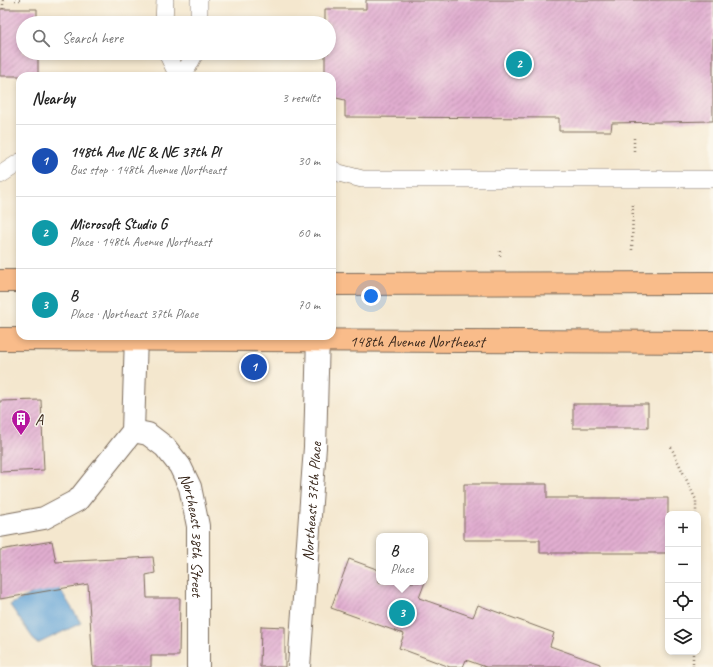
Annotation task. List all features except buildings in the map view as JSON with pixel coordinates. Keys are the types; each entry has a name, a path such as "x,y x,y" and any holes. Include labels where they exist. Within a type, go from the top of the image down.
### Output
{"main road":[{"path":"0,281 16,281"},
{"path":"336,284 713,282"},
{"name":"148th Avenue Northeast","path":"336,338 713,342"},
{"name":"148th Avenue Northeast","path":"0,339 16,339"}],"street":[{"path":"0,526 44,518 78,500 133,431 136,340"},
{"name":"Northeast 37th Place","path":"299,667 315,447 318,340"},
{"name":"Northeast 38th Street","path":"133,431 148,434 164,447 180,466 190,487 198,526 198,667"}],"lane":[{"path":"164,16 165,0"},
{"path":"199,0 199,16"},
{"path":"170,60 176,72"},
{"path":"185,72 191,60"},
{"path":"0,175 16,165"},
{"path":"336,172 362,180 713,179"}],"path":[{"path":"3,0 3,9"},
{"path":"16,0 23,0"},
{"path":"634,138 634,152"},
{"path":"632,250 633,200"},
{"path":"670,447 696,500 696,511"},
{"path":"693,655 693,667"}],"water":[{"path":"55,581 81,623 37,644 10,605"}],"place":[{"name":"Microsoft Studio G","path":"519,64"},
{"name":"148th Ave NE & NE 37th Pl","path":"254,367"},
{"name":"A","path":"21,436"},
{"name":"B","path":"402,613"}]}
